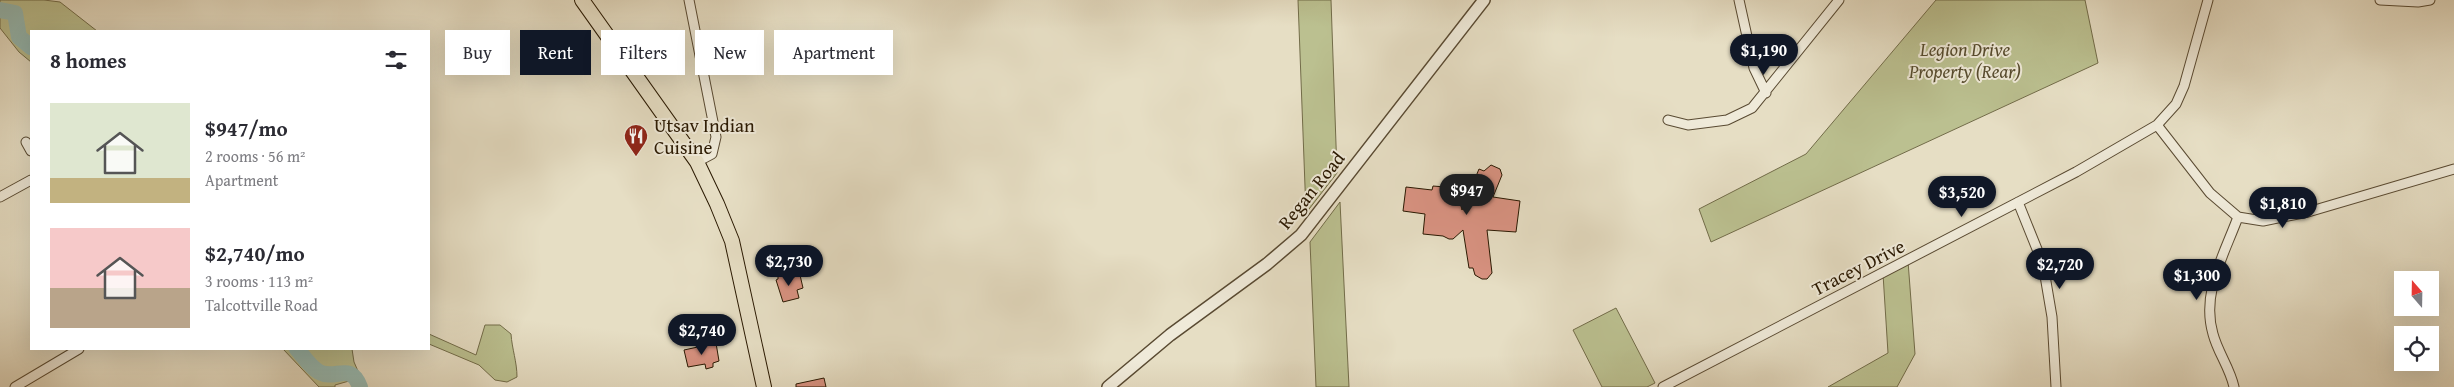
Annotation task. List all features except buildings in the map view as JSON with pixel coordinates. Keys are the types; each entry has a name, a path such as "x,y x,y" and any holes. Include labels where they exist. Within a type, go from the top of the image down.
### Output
{"main road":[{"path":"582,0 697,162 718,204 732,241 764,387"}],"street":[{"path":"689,0 716,137 712,154 697,162"},
{"name":"Regan Road","path":"1108,387 1170,335 1268,264 1301,235 1484,0"},
{"path":"1739,0 1754,68 1766,93"},
{"path":"1668,120 1688,125 1727,120 1752,108 1839,0"},
{"name":"Tracey Drive","path":"1663,387 2018,202 2157,125 2176,104 2184,86 2208,0"},
{"path":"2380,0 2418,2 2430,0"},
{"path":"2157,125 2210,193 2238,217 2263,221 2308,212 2454,169"},
{"path":"26,142 30,149"},
{"path":"0,197 30,181"},
{"path":"2018,202 2043,264 2052,317 2056,387"},
{"path":"2234,387 2231,374 2213,336 2208,313 2210,291 2238,217"},
{"path":"15,387 77,350"}],"green space":[{"path":"0,0 44,0 60,2 96,30 30,30 30,61 19,52 0,28"},
{"path":"1298,0 1331,0 1337,173 1306,213"},
{"name":"Legion Drive Property (Rear)","path":"1936,0 2085,0 2098,63 1711,242 1699,209 1806,154"},
{"path":"1340,202 1349,387 1316,387 1310,242"},
{"path":"1908,261 1915,354 1897,387 1828,387 1888,353 1883,274"},
{"path":"1616,308 1655,383 1647,387 1602,387 1573,330"},
{"path":"485,325 500,325 511,334 517,377 507,382 495,380 479,365 430,344 430,334 476,355"},
{"path":"284,350 352,350 354,362 365,387 353,387 349,381 335,385 335,387 319,387"}],"waterway":[{"path":"0,10 15,13 19,37 30,46"},
{"path":"298,350 310,365 319,372 325,374 347,373 356,379 360,387"}],"place":[{"name":"Utsav Indian Cuisine","path":"636,157"}]}
